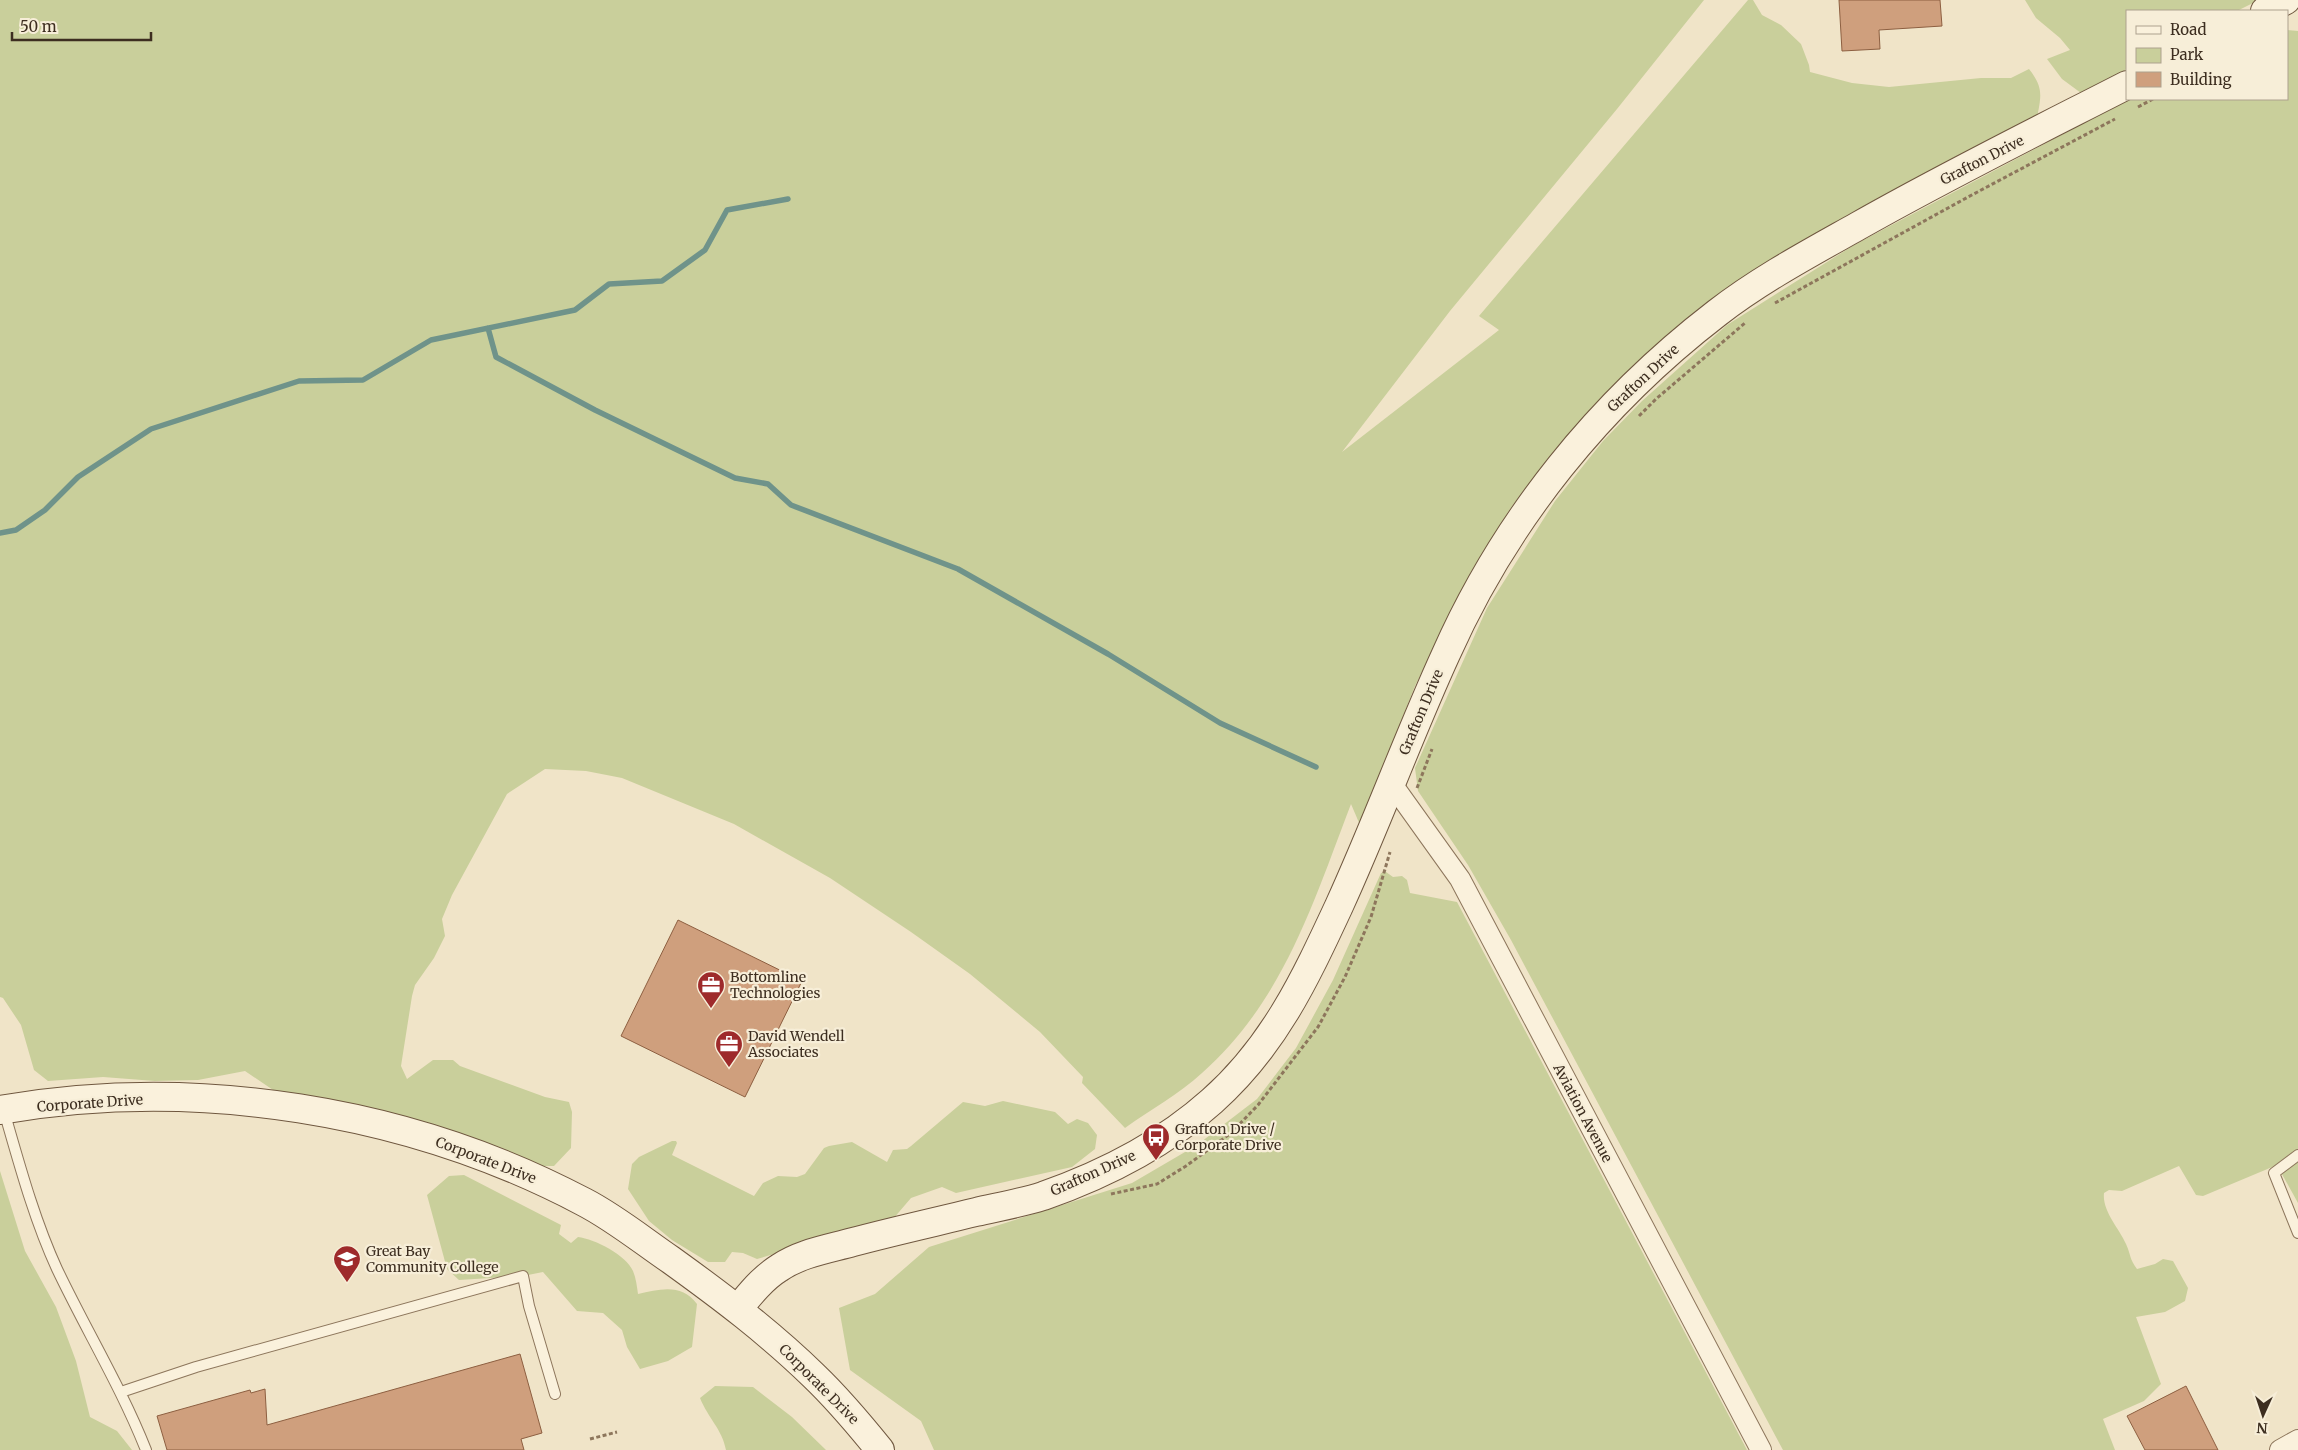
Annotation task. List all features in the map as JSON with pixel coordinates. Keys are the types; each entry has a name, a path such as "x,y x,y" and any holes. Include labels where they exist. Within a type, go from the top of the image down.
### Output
{"street":[{"path":"2267,10 2286,0"},
{"name":"Grafton Drive","path":"738,1309 752,1291 772,1273 793,1259 882,1234 1040,1197 1100,1172 1139,1153 1175,1129 1212,1100 1248,1062 1288,1010 1310,970 1344,895 1404,787 1446,654 1465,615 1507,540 1531,504 1585,436 1646,373 1719,312 1800,258 1917,193 2126,98"},
{"name":"Aviation Avenue","path":"1404,787 1460,879 1761,1450"},
{"name":"Corporate Drive","path":"2,1110 113,1099 242,1101 306,1110 423,1136 471,1151 586,1203 646,1242 738,1309 814,1375 880,1450"},
{"path":"2280,1450 2298,1440"}],"lane":[{"path":"2,1110 42,1232 56,1267 121,1392 146,1450"},
{"path":"2298,1155 2274,1173 2298,1233"},
{"path":"121,1392 196,1366 523,1276 529,1306 555,1394"}],"path":[{"path":"1770,306 1960,201 2118,117"},
{"path":"1636,419 1656,399 1748,320"},
{"path":"1404,787 1433,745"},
{"path":"1103,1197 1134,1189"},
{"path":"590,1439 617,1432"}],"green space":[{"path":"0,0 1704,0 1617,109 1450,311 1342,452 1499,330 1479,316 1748,0 1753,0 1762,15 1781,25 1801,44 1810,72 1852,83 1889,87 1981,78 2011,78 2029,69 2039,87 2040,98 2037,118 1650,352 1595,404 1554,451 1510,509 1470,576 1415,686 1360,825 1351,804 1309,913 1293,948 1255,1014 1230,1045 1193,1081 1125,1128 1082,1083 1083,1077 1040,1032 970,974 830,878 734,824 622,778 586,771 545,769 507,794 452,895 442,919 445,936 434,958 415,985 401,1066 407,1079 433,1060 453,1060 460,1066 545,1097 569,1102 572,1112 571,1148 554,1166 543,1166 438,1126 381,1110 276,1092 245,1071 198,1080 155,1081 103,1077 48,1081 34,1070 21,1025 3,998 0,997"},
{"path":"2025,0 2259,0 2239,10 2126,10 2126,70 2081,93 2062,79 2047,59 2070,50 2060,38 2036,18"},
{"path":"2288,30 2298,31 2298,1203 2277,1165 2203,1196 2196,1195 2179,1166 2122,1191 2109,1190 2104,1193 2108,1213 2123,1238 2137,1269 2155,1264 2163,1259 2173,1261 2188,1288 2185,1301 2165,1312 2136,1317 2161,1384 2144,1401 2103,1419 2115,1450 1783,1450 1511,940 1468,865 1418,791 1415,768 1487,608 1555,501 1603,441 1642,401 1727,325 1854,245 2127,100 2288,100"},
{"path":"1386,872 1393,877 1402,876 1407,880 1410,893 1457,902 1747,1450 934,1450 921,1421 850,1370 839,1308 875,1294 929,1247 1132,1183 1197,1145 1257,1099 1296,1048 1333,980 1381,873"},
{"path":"1003,1101 1055,1112 1068,1124 1077,1119 1088,1123 1097,1135 1095,1149 1072,1167 956,1193 942,1187 911,1198 893,1219 757,1259 743,1253 732,1252 725,1262 708,1262 672,1240 649,1221 628,1189 632,1164 639,1157 672,1141 677,1143 672,1155 754,1196 763,1183 778,1176 797,1177 805,1174 824,1148 829,1146 852,1142 887,1162 893,1150 907,1149 963,1102 985,1106"},
{"path":"0,1171 25,1251 56,1307 76,1361 90,1417 117,1431 132,1450 0,1450"},
{"path":"464,1175 561,1225 559,1234 571,1243 578,1237 585,1238 601,1244 617,1254 624,1259 633,1271 638,1294 670,1289 678,1290 691,1297 697,1304 692,1347 668,1361 640,1369 627,1347 622,1330 603,1313 577,1311 543,1272 523,1276 459,1280 447,1269 427,1195 449,1176"},
{"path":"715,1386 753,1387 792,1417 826,1450 726,1450 718,1430 700,1398"}],"building":[{"path":"1839,0 1940,0 1942,26 1879,30 1880,49 1842,51"},
{"name":"Bottomline Technologies","path":"678,920 802,981 745,1097 621,1036"},
{"path":"520,1354 542,1433 521,1439 524,1450 167,1450 157,1416 250,1390 251,1393 265,1389 267,1425"},
{"path":"2186,1386 2218,1450 2145,1450 2127,1416"}],"waterway":[{"path":"0,533 16,530 45,510 78,477 151,429 299,381 363,380 431,340 575,310 609,284 662,281 705,250 727,210 788,199"},
{"path":"488,328 496,357 595,410 735,478 768,484 791,505 958,569 1108,654 1220,723 1316,767"}],"place":[{"name":"Bottomline Technologies","path":"711,1009"},
{"name":"David Wendell Associates","path":"729,1068"},
{"name":"Grafton Drive / Corporate Drive","path":"1156,1161"},
{"name":"Great Bay Community College","path":"347,1283"}]}
